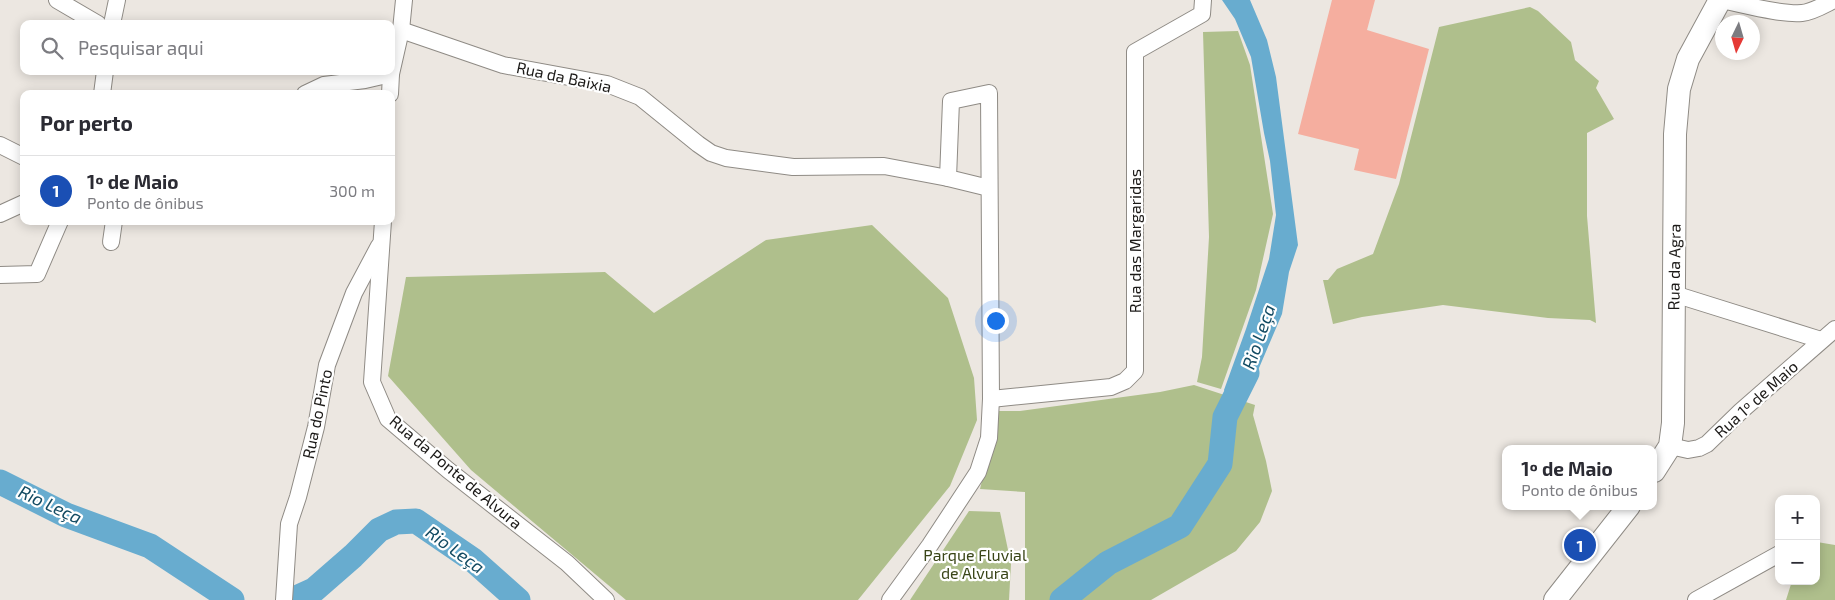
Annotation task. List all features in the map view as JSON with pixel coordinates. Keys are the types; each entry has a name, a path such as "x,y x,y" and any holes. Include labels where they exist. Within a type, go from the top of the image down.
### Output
{"main road":[{"name":"Rua da Agra","path":"1657,467 1670,446 1673,423 1675,134 1680,89 1688,59 1720,0"},
{"path":"1555,600 1626,510"}],"street":[{"path":"57,0 91,20"},
{"path":"113,20 117,0"},
{"path":"395,56 401,30 404,0"},
{"name":"Rua das Margaridas","path":"991,398 1111,387 1125,381 1135,371 1135,52 1202,14 1203,0"},
{"path":"1720,0 1790,13 1802,13 1811,11 1834,0"},
{"name":"Rua da Baixia","path":"401,30 503,65 607,84 640,98 698,144 711,153 726,158 793,167 884,166 989,188"},
{"path":"103,90 104,75"},
{"path":"313,90 324,85 365,80 387,75"},
{"path":"390,90 391,75"},
{"path":"890,600 930,545 978,472 989,438 991,398 989,93 951,102 948,178"},
{"path":"0,145 20,155"},
{"path":"0,214 20,205"},
{"path":"0,275 37,274 58,225"},
{"path":"112,242 114,225"},
{"name":"Rua do Pinto","path":"284,598 289,524 316,427 327,366 354,293 383,229"},
{"name":"Rua da Ponte de Alvura","path":"383,229 372,382 388,419 448,470 567,563 606,600"},
{"path":"1674,294 1822,340"},
{"name":"Rua 1º de Maio","path":"1670,446 1688,450 1707,444 1741,411 1835,329"},
{"path":"1696,600 1775,556"}],"green space":[{"path":"1530,7 1538,11 1571,42 1575,60 1599,81 1596,88 1614,119 1587,133 1587,216 1596,323 1590,320 1548,318 1443,305 1362,317 1333,324 1323,280 1328,280 1337,269 1373,254 1399,184 1439,27"},
{"path":"1238,31 1250,65 1273,214 1256,290 1221,389 1197,382 1202,357 1209,237 1203,32"},
{"path":"872,225 948,298 974,378 977,420 950,486 858,600 626,600 471,470 388,376 406,277 605,272 654,313 766,240"},
{"path":"1194,385 1255,405 1253,415 1272,491 1260,522 1236,551 1151,600 1025,600 1025,492 980,489 992,440 995,411 1020,411 1160,392"},
{"name":"Parque Fluvial de Alvura","path":"969,511 1000,512 1011,564 1009,600 910,600"},
{"path":"1820,542 1835,545 1835,600 1786,600 1791,585 1820,585"}],"water":[{"path":"1222,0 1250,0 1267,40 1276,77 1298,245 1289,272 1282,314 1253,382 1237,413 1224,390 1269,259 1276,215 1270,161 1251,57 1235,19"}],"building":[{"path":"1332,0 1375,0 1367,30 1429,49 1396,179 1354,170 1359,149 1298,134"}],"waterway":[{"name":"Rio Leça","path":"1062,600 1108,563 1180,526 1220,464 1225,417 1247,373"},
{"name":"Rio Leça","path":"0,482 66,515 150,546 232,600"},
{"name":"Rio Leça","path":"292,600 314,590 379,530 396,522 416,521 473,560 518,600"}],"place":[{"name":"1º de Maio","path":"1580,545"}]}
